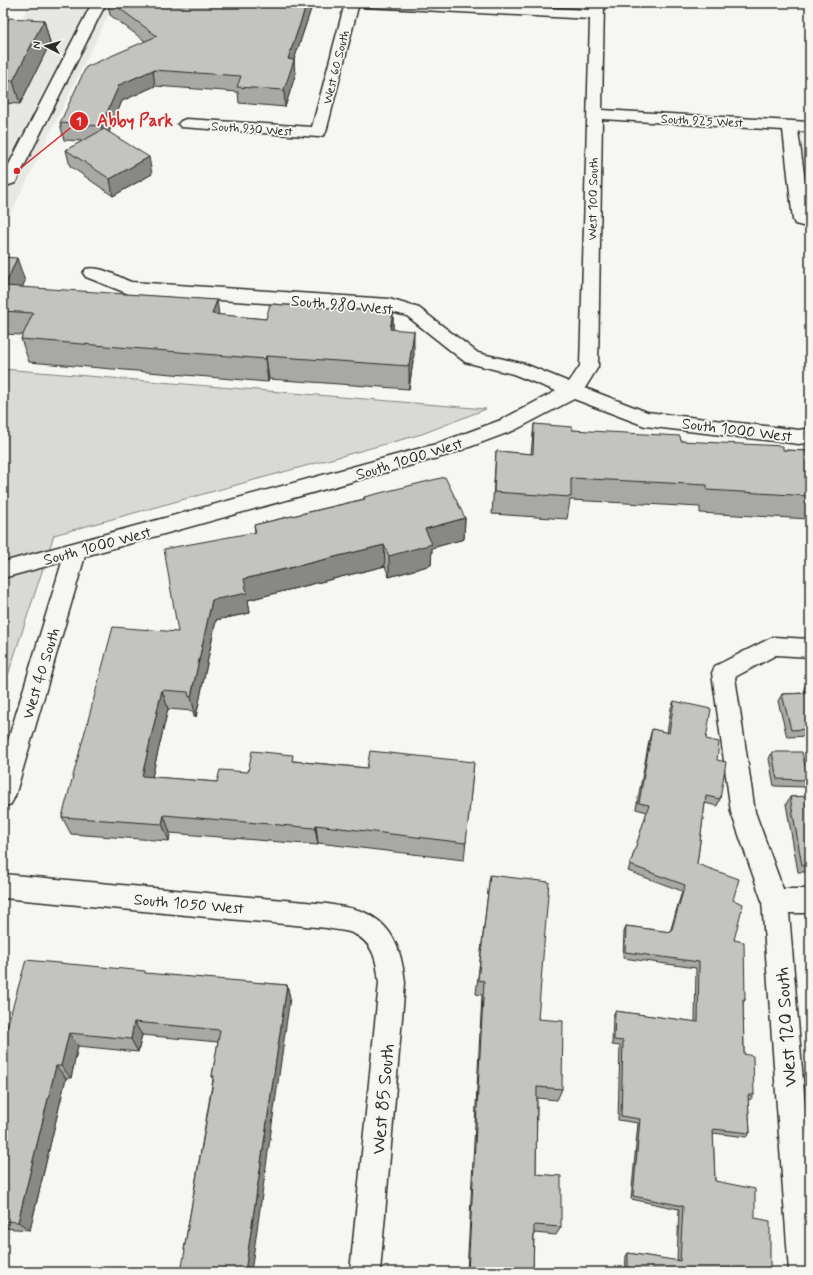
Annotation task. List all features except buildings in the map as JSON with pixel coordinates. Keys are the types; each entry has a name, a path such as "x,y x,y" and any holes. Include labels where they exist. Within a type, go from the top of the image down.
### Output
{"street":[{"path":"9,180 99,3"},
{"name":"West 60 South","path":"318,132 352,3"},
{"path":"366,3 597,9"},
{"name":"West 100 South","path":"574,391 589,367 597,9"},
{"name":"South 925 West","path":"594,114 810,127"},
{"name":"South 930 West","path":"186,124 318,132"},
{"path":"790,126 801,220 810,223"},
{"name":"South 980 West","path":"92,273 129,288 389,305 413,312 472,358 518,369 574,391"},
{"name":"South 1000 West","path":"3,570 441,450 508,425 574,391 645,419 799,437 810,435"},
{"name":"West 40 South","path":"3,796 76,551"},
{"name":"West 120 South","path":"804,1272 775,901 743,812 723,673 774,646 810,648"},
{"name":"South 1050 West","path":"3,886 327,916 357,922 371,931"},
{"path":"775,901 810,901"},
{"name":"West 85 South","path":"366,1272 392,983 390,962 384,946 371,931"}],"shaded area":[{"path":"30,3 114,3 3,229 3,114 7,105 3,104 3,52"},
{"path":"3,369 486,409 422,434 54,535 3,690"}],"place":[{"name":"Abby Park","path":"17,171"}]}
